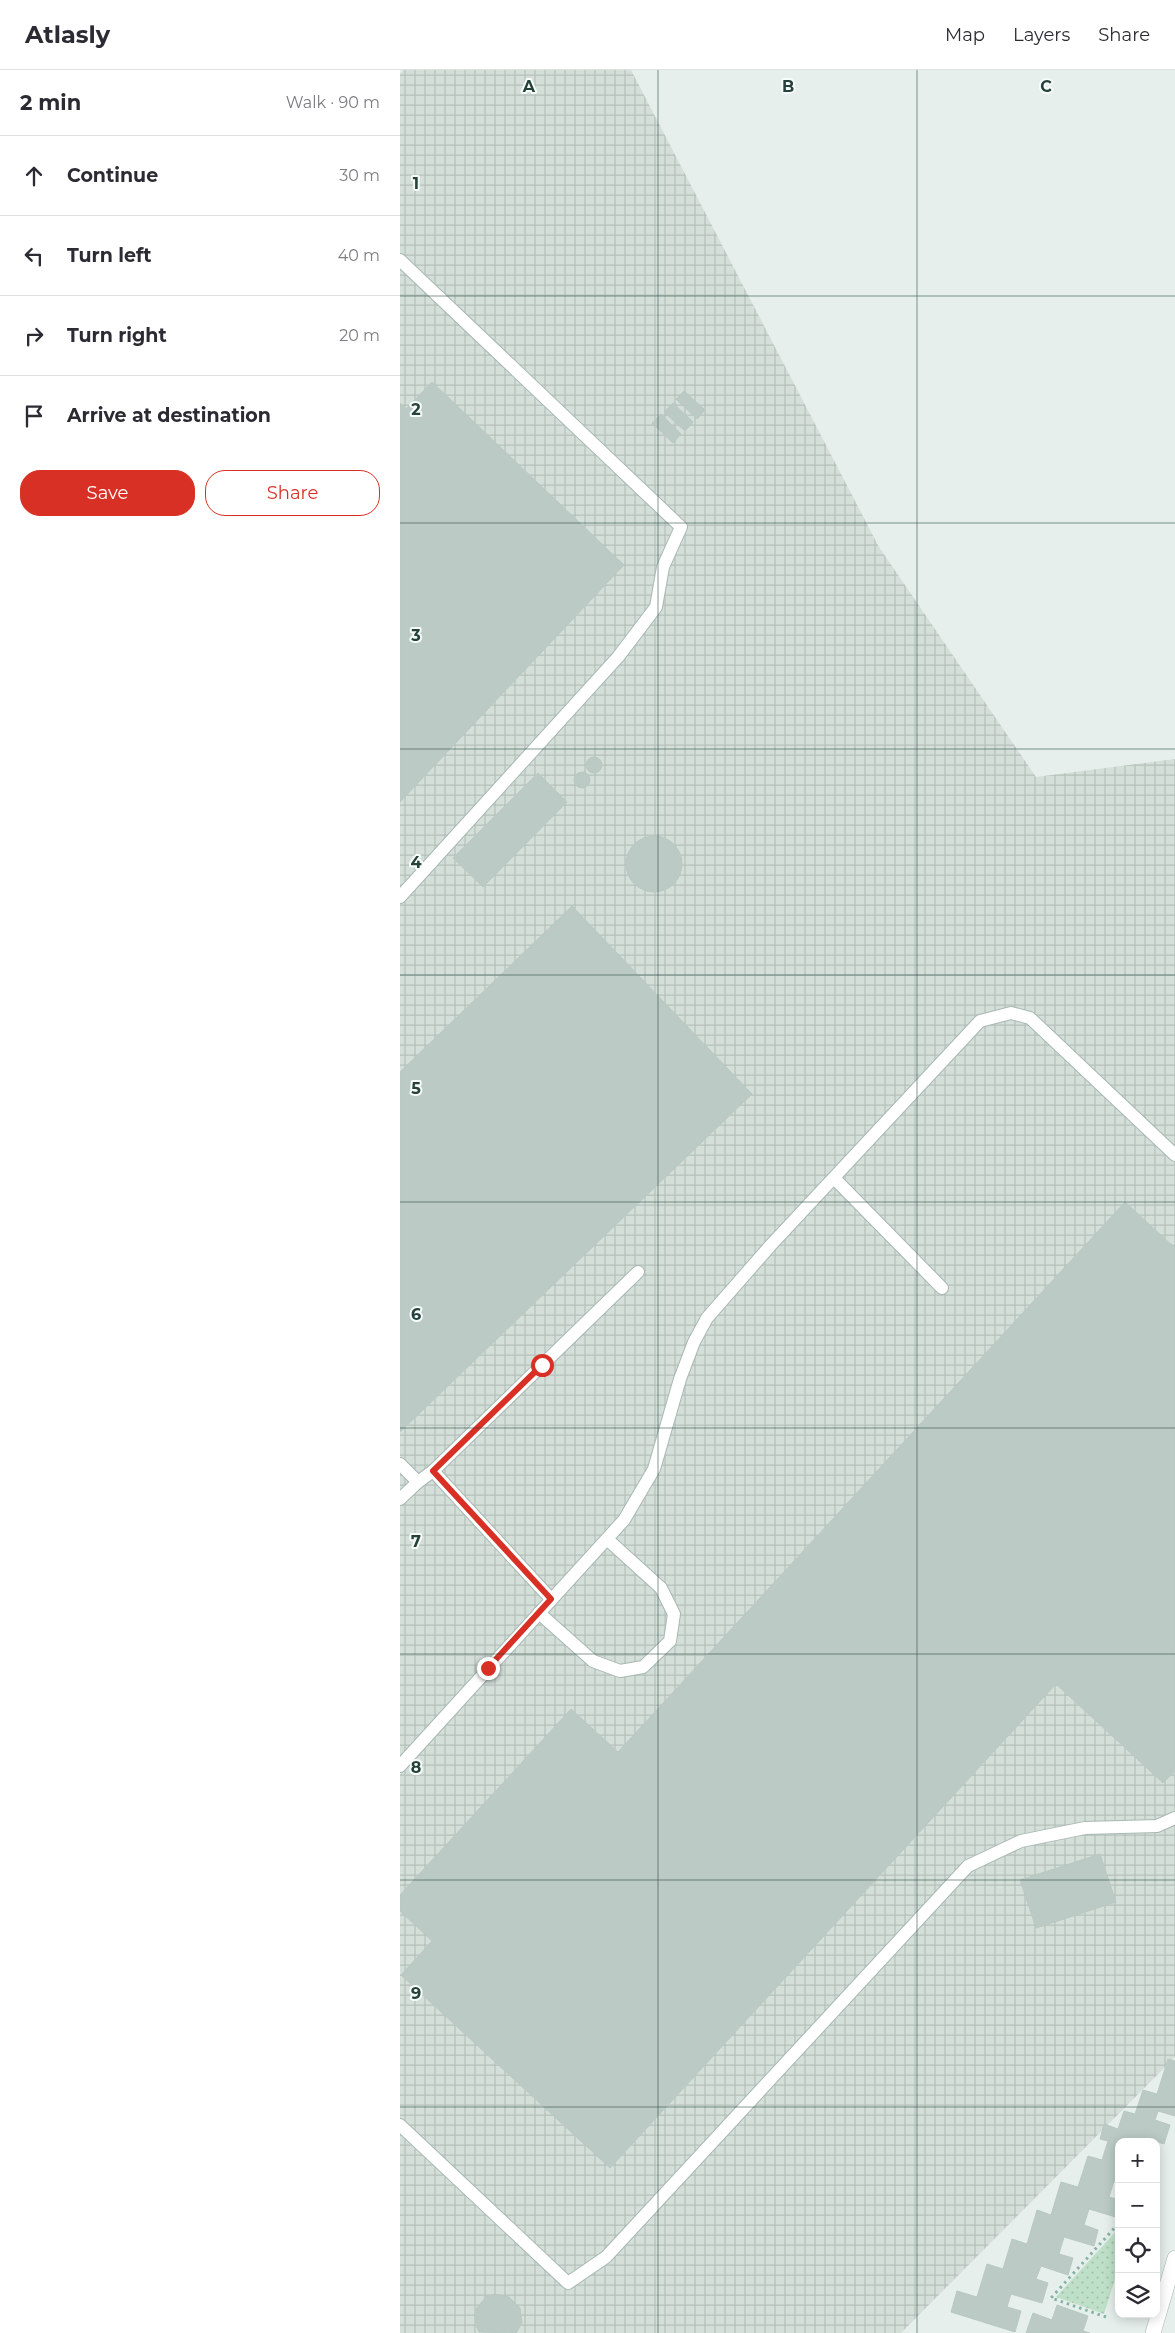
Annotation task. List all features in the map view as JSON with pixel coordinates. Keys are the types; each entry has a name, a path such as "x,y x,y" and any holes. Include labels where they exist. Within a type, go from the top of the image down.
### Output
{"street":[{"path":"1153,2333 1175,2258"}],"lane":[{"path":"400,260 681,527 663,567 656,607 618,657 400,897"},
{"path":"400,1766 624,1520 654,1469 680,1379 694,1342 707,1318 770,1246 980,1020 1011,1013 1030,1018 1175,1155"},
{"path":"834,1178 942,1288"},
{"path":"400,1499 433,1471 638,1272"},
{"path":"400,1464 418,1482"},
{"path":"433,1471 551,1599"},
{"path":"539,1613 594,1660 620,1671 643,1667 670,1641 674,1614 661,1588 607,1539"},
{"path":"400,2126 568,2283 606,2257 968,1866 1021,1841 1085,1828 1157,1826 1175,1818"}],"path":[{"path":"1106,2318 1052,2298 1115,2227"}],"shaded area":[{"path":"403,70 631,70 879,547 1036,777 1175,759 1175,2057 901,2333 400,2333 400,74"}],"green space":[{"path":"1115,2232 1115,2279 1104,2314 1056,2297"}],"building":[{"path":"432,382 624,565 400,802 400,403 406,409"},
{"path":"684,391 705,410 697,419 676,399"},
{"path":"673,403 693,422 685,431 664,412"},
{"path":"661,414 681,434 673,443 652,423"},
{"path":"591,757 597,757 602,762 600,771 591,773 586,768 586,762"},
{"path":"579,772 585,772 590,777 588,786 579,788 574,783 574,777"},
{"path":"538,773 567,802 483,887 453,858"},
{"path":"654,836 665,838 674,844 680,853 682,864 680,875 674,884 665,890 654,892 643,890 634,884 628,875 626,864 628,853 634,844 643,838"},
{"path":"572,906 752,1094 400,1432 400,1072"},
{"path":"1125,1202 1175,1248 1175,1771 1163,1783 1056,1684 610,2168 401,1975 432,1941 400,1911 400,1895 571,1709 618,1752"},
{"path":"1100,1854 1116,1902 1036,1928 1020,1880"},
{"path":"1168,2059 1175,2061 1175,2116 1158,2111 1155,2120 1170,2125 1164,2144 1160,2143 1160,2138 1115,2138 1115,2181 1109,2197 1115,2199 1115,2217 1089,2209 1084,2225 1098,2230 1094,2246 1064,2237 1059,2254 1073,2258 1068,2275 1041,2266 1036,2279 1048,2283 1042,2303 1011,2294 1007,2307 1021,2311 1015,2332 951,2312 957,2291 977,2297 987,2264 1003,2269 1012,2239 1027,2244 1037,2210 1051,2215 1061,2182 1078,2187 1088,2156 1102,2160 1108,2141 1100,2139 1104,2124 1118,2129 1124,2111 1135,2114 1143,2090 1157,2094"},
{"path":"494,2294 509,2297 520,2308 522,2323 516,2333 479,2332 476,2325 476,2309 486,2297"},
{"path":"1057,2305 1088,2316 1083,2331 1090,2333 1026,2333 1033,2313 1052,2320"}],"route":[{"path":"488,1668 551,1599 433,1471 542,1365"}]}
